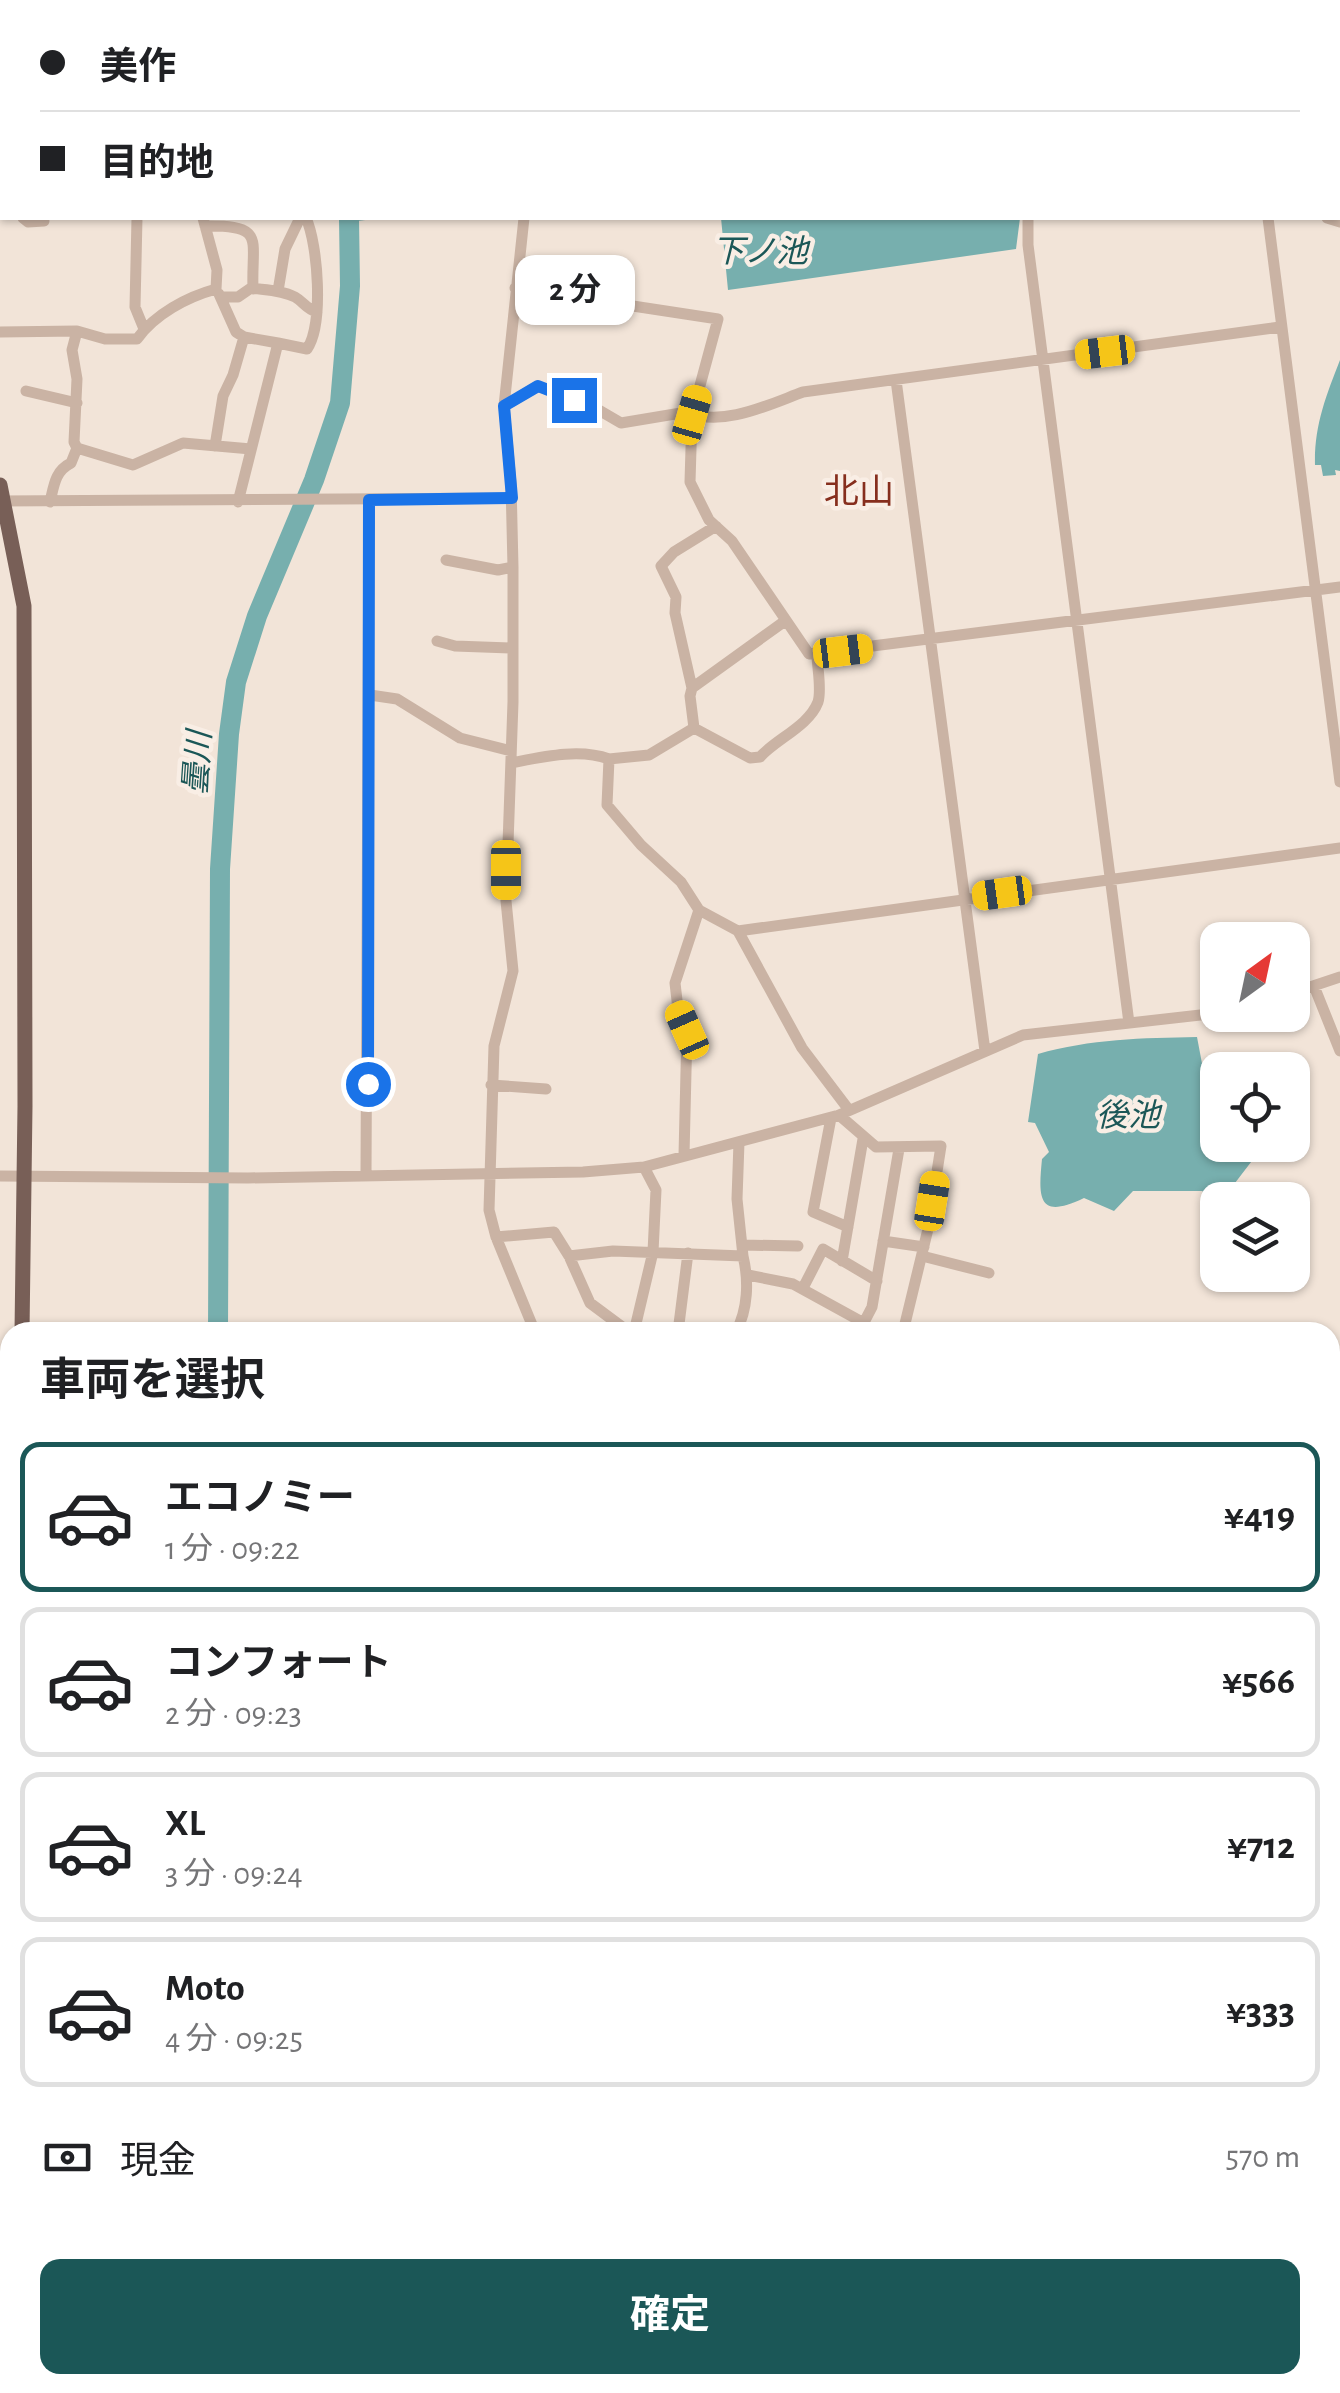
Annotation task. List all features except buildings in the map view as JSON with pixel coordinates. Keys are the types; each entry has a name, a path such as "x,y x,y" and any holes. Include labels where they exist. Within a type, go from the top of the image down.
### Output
{"main road":[{"path":"1,496 24,606 22,1322"}],"street":[{"path":"26,220 44,221"},
{"path":"137,220 136,307 144,329"},
{"path":"278,291 285,249 302,220"},
{"path":"253,289 252,236 236,226 204,222 219,293 231,324 244,337 308,350 316,332 317,312 314,251 304,220"},
{"path":"524,220 504,406 512,498 513,648 506,901 513,971 494,1046 489,1210 531,1322"},
{"path":"1028,220 1075,620 1129,1023"},
{"path":"1268,220 1340,782"},
{"path":"516,288 718,319 692,415 690,482 716,526 732,542 808,654 1340,587"},
{"path":"231,324 238,297 245,290 278,291 317,312"},
{"path":"0,332 77,332 137,340 144,329 172,308 219,293 238,297"},
{"path":"504,406 538,386 597,409 621,423 687,412 723,416 752,411 803,392 1280,327"},
{"path":"77,332 72,350 77,380 77,448 133,465 183,443 251,450"},
{"path":"215,446 223,396 244,337"},
{"path":"238,502 278,342"},
{"path":"896,380 985,1051"},
{"path":"26,391 77,404"},
{"path":"50,502 61,468 71,463 77,448"},
{"path":"1,496 50,502 512,498"},
{"path":"366,1176 369,500"},
{"path":"716,526 674,552 662,566 676,598 675,613 692,688 694,728 750,758 760,757 800,726 818,702 817,654"},
{"path":"446,560 498,570 513,567"},
{"path":"692,688 785,622"},
{"path":"437,640 455,646 513,648"},
{"path":"370,694 398,699 460,738 511,756 609,759 649,755 694,728"},
{"path":"609,759 607,805 641,845 681,882 699,910 738,931 840,1114 876,1147 941,1146 923,1251 905,1322"},
{"path":"738,931 1340,848"},
{"path":"684,1155 687,1030 674,983 699,910"},
{"path":"1310,987 1340,978"},
{"path":"1314,986 1340,1051"},
{"path":"0,1176 248,1178 644,1167 840,1114 1024,1035 1200,1014"},
{"path":"491,1085 546,1089"},
{"path":"840,1114 813,1212 848,1227"},
{"path":"842,1261 863,1139"},
{"path":"739,1142 736,1177 748,1275 742,1322"},
{"path":"864,1322 872,1307 900,1149"},
{"path":"635,1322 653,1252 656,1190 644,1167"},
{"path":"496,1237 554,1232 590,1303 615,1322"},
{"path":"884,1241 989,1273"},
{"path":"569,1256 798,1246"},
{"path":"802,1288 823,1250 876,1282"},
{"path":"679,1322 688,1253"},
{"path":"748,1275 802,1288 852,1322"}],"water":[{"name":"下ノ池","path":"721,220 1020,220 1016,249 728,290"},
{"path":"1340,360 1340,471 1323,476 1321,465 1315,465 1317,437"},
{"name":"後池","path":"1197,1037 1200,1162 1251,1162 1236,1182 1200,1182 1200,1191 1133,1191 1114,1211 1084,1198 1049,1206 1041,1195 1040,1185 1042,1159 1049,1152 1035,1123 1028,1122 1038,1054 1097,1042"}],"waterway":[{"name":"曇川","path":"218,1322 220,869 229,734 236,682 257,616 314,480 340,403 350,286 349,220"}],"district":[{"name":"北山","path":"859,491"}],"route":[{"path":"368,1084 369,500 512,498 504,406 538,386 574,400"}]}
